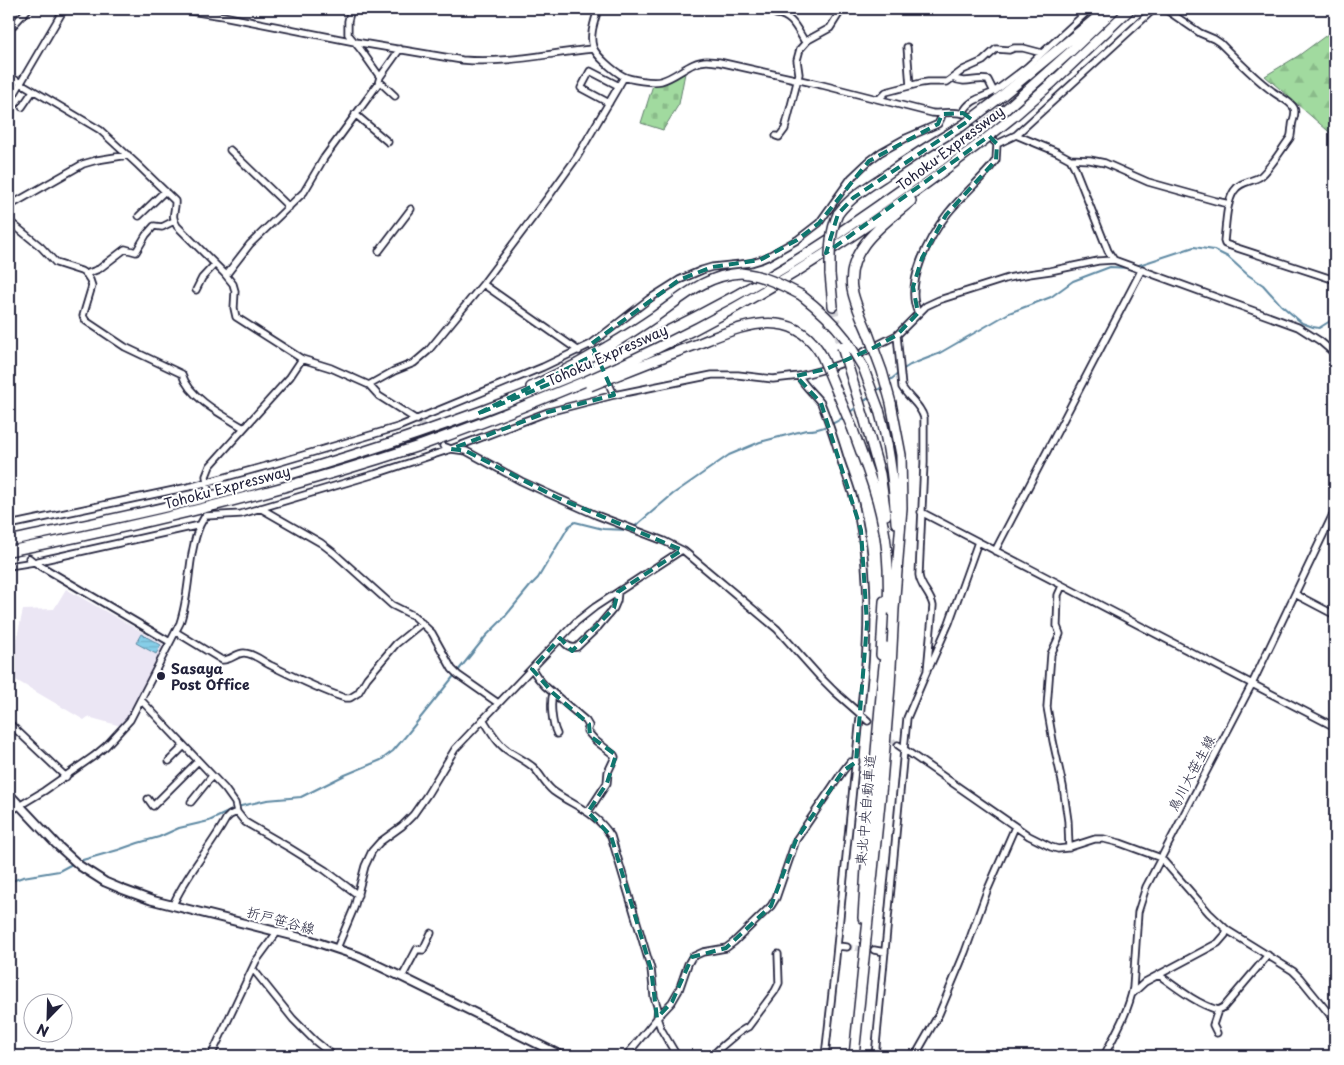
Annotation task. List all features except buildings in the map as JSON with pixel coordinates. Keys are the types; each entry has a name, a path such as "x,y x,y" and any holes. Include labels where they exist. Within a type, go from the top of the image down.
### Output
{"highway":[{"path":"833,306 830,274 831,240 834,222 848,202 902,163 962,126 996,95 1108,9"},
{"name":"Tohoku Expressway","path":"9,541 155,510 236,490 372,450 476,414 579,368 614,357 737,295 789,264 898,193 1006,109 1116,9"},
{"name":"Tohoku Expressway","path":"9,551 126,527 222,504 376,460 485,424 618,371 743,304 850,238 903,201 1013,117 1130,9"},
{"path":"893,566 902,508 902,473 898,437 892,403 882,371 854,298 852,271 861,248 875,232 981,143"},
{"path":"579,368 704,282 721,276 741,273 758,276 769,279 801,295 835,325 843,343 877,460 893,566"},
{"path":"618,371 760,324 776,324 796,329 808,337 822,356 853,430 880,511 893,566"},
{"path":"843,343 863,367 885,432 896,510 893,566"},
{"name":"東北中央自動車道","path":"854,1056 881,793 886,685 894,609 893,566"}],"main road":[{"name":"折戸笹谷線","path":"9,794 18,806 56,844 80,866 105,882 152,900 310,940 358,956 562,1056"}],"street":[{"path":"9,30 28,9"},
{"path":"9,104 64,9"},
{"path":"177,9 462,60 508,60 594,49"},
{"path":"351,9 348,21 348,34 379,79 395,96"},
{"path":"598,9 593,25 592,42 594,49 599,56 624,77 647,81 661,81 699,63 706,61 719,62 932,113 954,112 967,115 997,144 996,160 938,226 922,258 913,287 913,300 918,313"},
{"path":"776,136 779,137 785,129 798,80 798,55 805,42 830,28 842,9"},
{"path":"963,113 970,102 996,95 1090,9"},
{"path":"997,144 1016,134 1154,9"},
{"path":"1165,9 1200,33 1220,43 1256,78 1272,92 1289,102 1295,110 1290,138 1263,174 1234,189 1229,204 1225,244 1335,280"},
{"path":"776,14 782,14 790,18 805,42"},
{"path":"907,47 910,86"},
{"path":"879,99 886,92 910,86 928,82 947,82 963,70 982,61 996,49 1024,48 1042,53"},
{"path":"226,275 250,244 304,192 324,158 372,92 400,49"},
{"path":"609,103 581,88 590,71 619,86"},
{"path":"9,76 100,130 175,201 176,206 173,214 177,226 233,284 236,317 302,359 331,368 369,386 379,396 417,421"},
{"path":"369,386 394,371 414,363 428,351 483,284 577,156 624,77"},
{"path":"953,78 963,82 988,80 996,95"},
{"path":"22,107 33,91"},
{"path":"355,114 388,142"},
{"path":"9,525 193,486 270,465 417,421 534,371 591,344 649,299 679,280 712,267 760,260 797,240 819,223 851,178 869,161 906,138 938,124 942,114"},
{"path":"1016,134 1070,159 1105,163 1148,182 1229,204"},
{"path":"230,150 289,207"},
{"path":"9,206 83,164 128,155"},
{"path":"1070,159 1108,251 1114,260"},
{"path":"139,216 165,191"},
{"path":"379,251 411,210"},
{"path":"9,220 41,247 56,263 86,274 92,286 83,316 86,320 125,346 182,374 192,390 210,408 244,428"},
{"path":"86,274 99,269 125,249 136,252 154,226 162,226 174,221"},
{"path":"9,812 44,792 94,756 130,720 184,613 193,544 205,514 241,514 392,469 452,449 548,412 614,395 712,375 774,379 799,376 826,369 840,364 896,335 926,306 939,300 1008,278 1098,261 1114,260 1298,327 1320,341 1335,354"},
{"path":"196,290 202,278 214,264"},
{"path":"996,551 1140,269"},
{"path":"483,284 579,351"},
{"path":"896,335 902,387 906,394 918,405 924,418 924,463 918,575 919,580 932,600 933,606 927,671"},
{"path":"591,344 614,395"},
{"path":"208,490 206,476 210,466 290,377 302,359"},
{"path":"799,376 821,402 856,507 865,565 867,607 861,714 825,1056"},
{"path":"443,446 466,451 521,481 558,498 682,550 777,629 819,676 868,721"},
{"path":"260,508 334,552 388,602 408,612 422,623 432,633 452,669 498,703"},
{"name":"鳥川大笹生線","path":"1104,1056 1126,1012 1132,994 1140,901 1252,684 1335,510"},
{"path":"921,512 1335,727"},
{"path":"9,566 200,525"},
{"path":"875,1056 907,718 949,623 978,542"},
{"path":"336,948 354,908 365,866 372,851 380,842 414,815 455,749 576,622 595,607 682,550"},
{"path":"28,558 170,642"},
{"path":"1062,586 1058,595 1057,626 1060,634 1051,654 1047,707 1063,786 1068,821 1068,848"},
{"path":"560,638 568,647 577,647 614,608 618,592"},
{"path":"1295,594 1335,615"},
{"path":"176,632 222,660 227,660 242,653 248,654 293,676 345,698 350,698 358,693 367,678 396,644 422,623"},
{"path":"532,669 553,693 586,722 588,726 587,731 590,736 615,757 608,772 607,783 588,812"},
{"path":"553,693 552,717 557,734"},
{"path":"141,700 225,789 235,803 237,812 244,822 318,865 358,895"},
{"path":"483,720 506,750 528,762 536,769 544,784 588,812 604,825 611,836 651,969 660,1029 677,1056"},
{"path":"9,723 66,777"},
{"path":"898,745 1015,827 1051,848 1068,848 1094,839 1104,839 1161,858 1209,914 1227,930 1293,971 1335,1021"},
{"path":"170,761 184,746"},
{"path":"148,799 152,806 198,761"},
{"path":"626,1056 672,1002 679,990 692,957 703,952 726,948 771,906 776,898 796,840 843,771 850,762 856,762"},
{"path":"191,802 212,776"},
{"path":"173,905 179,891 203,857 226,819 237,812"},
{"path":"915,1056 939,1014 965,952 987,891 1015,827"},
{"path":"1132,994 1145,982 1218,942 1227,930"},
{"path":"211,1056 256,960 278,932"},
{"path":"402,977 417,949 423,950 431,933"},
{"path":"837,946 847,947"},
{"path":"874,950 885,952"},
{"path":"712,1056 748,1026 776,991 779,983 778,954"},
{"path":"1159,976 1192,997 1218,1010 1224,1007 1268,955"},
{"path":"253,969 293,1019 332,1056"},
{"path":"1217,1034 1213,1025 1218,1010"}],"highlighted area":[{"path":"963,113 971,119 853,198 838,214 826,253 989,136 997,144 996,160 946,215 922,258 913,287 918,313 897,335 873,348 826,369 796,376 821,403 861,530 867,624 856,762 843,771 796,840 771,906 726,948 692,957 672,1002 657,1018 651,969 611,836 588,812 607,783 616,755 590,736 589,724 553,693 532,669 560,638 572,651 614,608 618,592 682,550 558,498 466,451 451,449 548,412 614,395 600,363 477,414 596,354 591,344 679,280 712,267 760,260 797,240 819,223 869,161 938,124 942,114"}],"shaded area":[{"path":"66,589 165,645 133,713 121,726 88,717 84,720 9,676 9,657 15,646 23,610 54,609"}],"green space":[{"path":"1328,34 1335,35 1335,137 1265,76 1298,56"},
{"path":"685,73 679,104 663,130 641,123 653,85 662,85"}],"water":[{"path":"141,634 161,645 156,654 136,643"}],"waterway":[{"path":"1136,266 1194,247 1214,250 1228,257 1248,275 1263,285 1281,305 1302,323 1319,328 1335,318"},
{"path":"902,370 938,354 1009,313 1051,297 1073,281 1110,267 1130,268"},
{"path":"889,381 899,373"},
{"path":"875,392 883,386"},
{"path":"862,403 872,395"},
{"path":"850,412 858,406"},
{"path":"633,528 673,494 729,455 760,442 826,426 844,417"},
{"path":"79,861 159,837 179,828 209,821 241,806 267,800 301,797 381,760 393,751 486,636 538,578 569,526 575,522 603,529 629,530"},
{"path":"9,882 23,877 59,871 74,863"}],"tunnel":[{"path":"833,306 840,341"},
{"path":"419,422 443,446"},
{"path":"9,536 29,558"},
{"path":"886,735 898,745"},
{"path":"847,947 874,950"}],"place":[{"name":"Sasaya Post Office","path":"161,676"}]}
